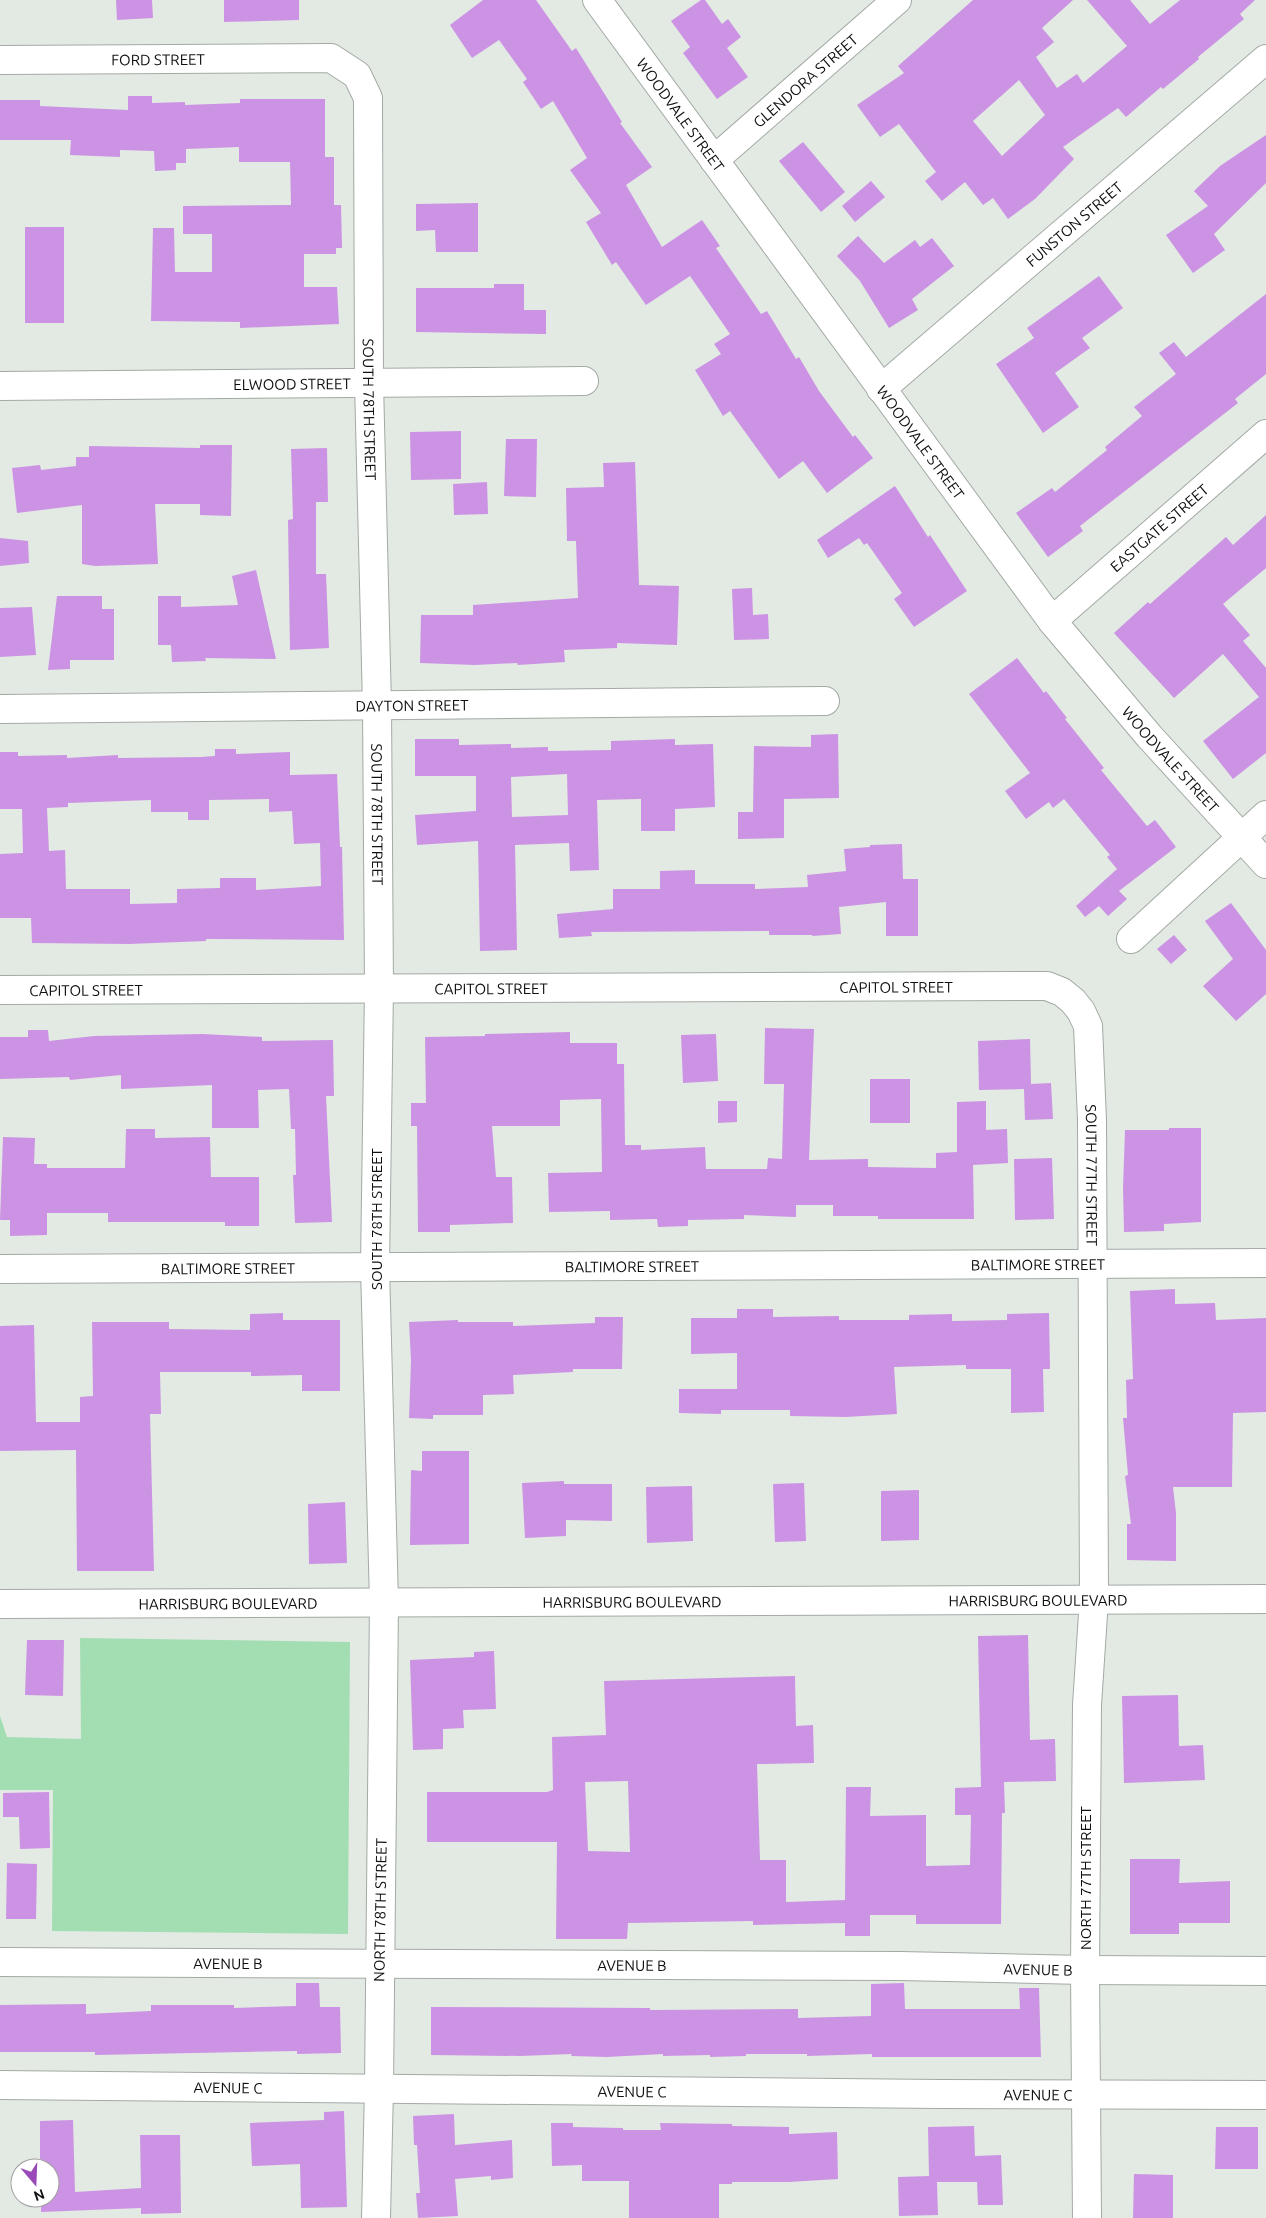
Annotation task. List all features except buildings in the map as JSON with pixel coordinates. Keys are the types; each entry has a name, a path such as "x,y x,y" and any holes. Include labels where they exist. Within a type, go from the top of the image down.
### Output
{"street":[{"name":"WOODVALE STREET","path":"597,0 1052,621 1149,736 1266,864"},
{"name":"GLENDORA STREET","path":"714,160 897,0"},
{"name":"FORD STREET","path":"0,60 316,57"},
{"name":"SOUTH 78TH STREET","path":"316,57 331,58 358,75 368,98 369,383 377,705 379,988 375,1267 384,1602"},
{"name":"FUNSTON STREET","path":"881,389 1266,59"},
{"name":"ELWOOD STREET","path":"0,386 584,381"},
{"name":"EASTGATE STREET","path":"1052,621 1266,434"},
{"name":"DAYTON STREET","path":"0,709 825,701"},
{"path":"1132,939 1240,837 1266,815"},
{"name":"CAPITOL STREET","path":"0,990 983,986"},
{"name":"SOUTH 77TH STREET","path":"983,986 1047,986 1062,992 1074,1001 1088,1026 1092,1120 1094,1599"},
{"name":"BALTIMORE STREET","path":"0,1269 1266,1263"},
{"name":"NORTH 77TH STREET","path":"1087,2218 1084,1970 1086,1705 1094,1599"},
{"name":"HARRISBURG BOULEVARD","path":"0,1604 1266,1599"},
{"name":"NORTH 78TH STREET","path":"376,2218 384,1602"},
{"name":"AVENUE B","path":"0,1962 900,1966 1266,1971"},
{"name":"AVENUE C","path":"0,2085 1266,2095"}],"green space":[{"path":"80,1638 350,1642 348,1934 52,1931 53,1790 0,1790 0,1716 7,1737 81,1739"}]}
